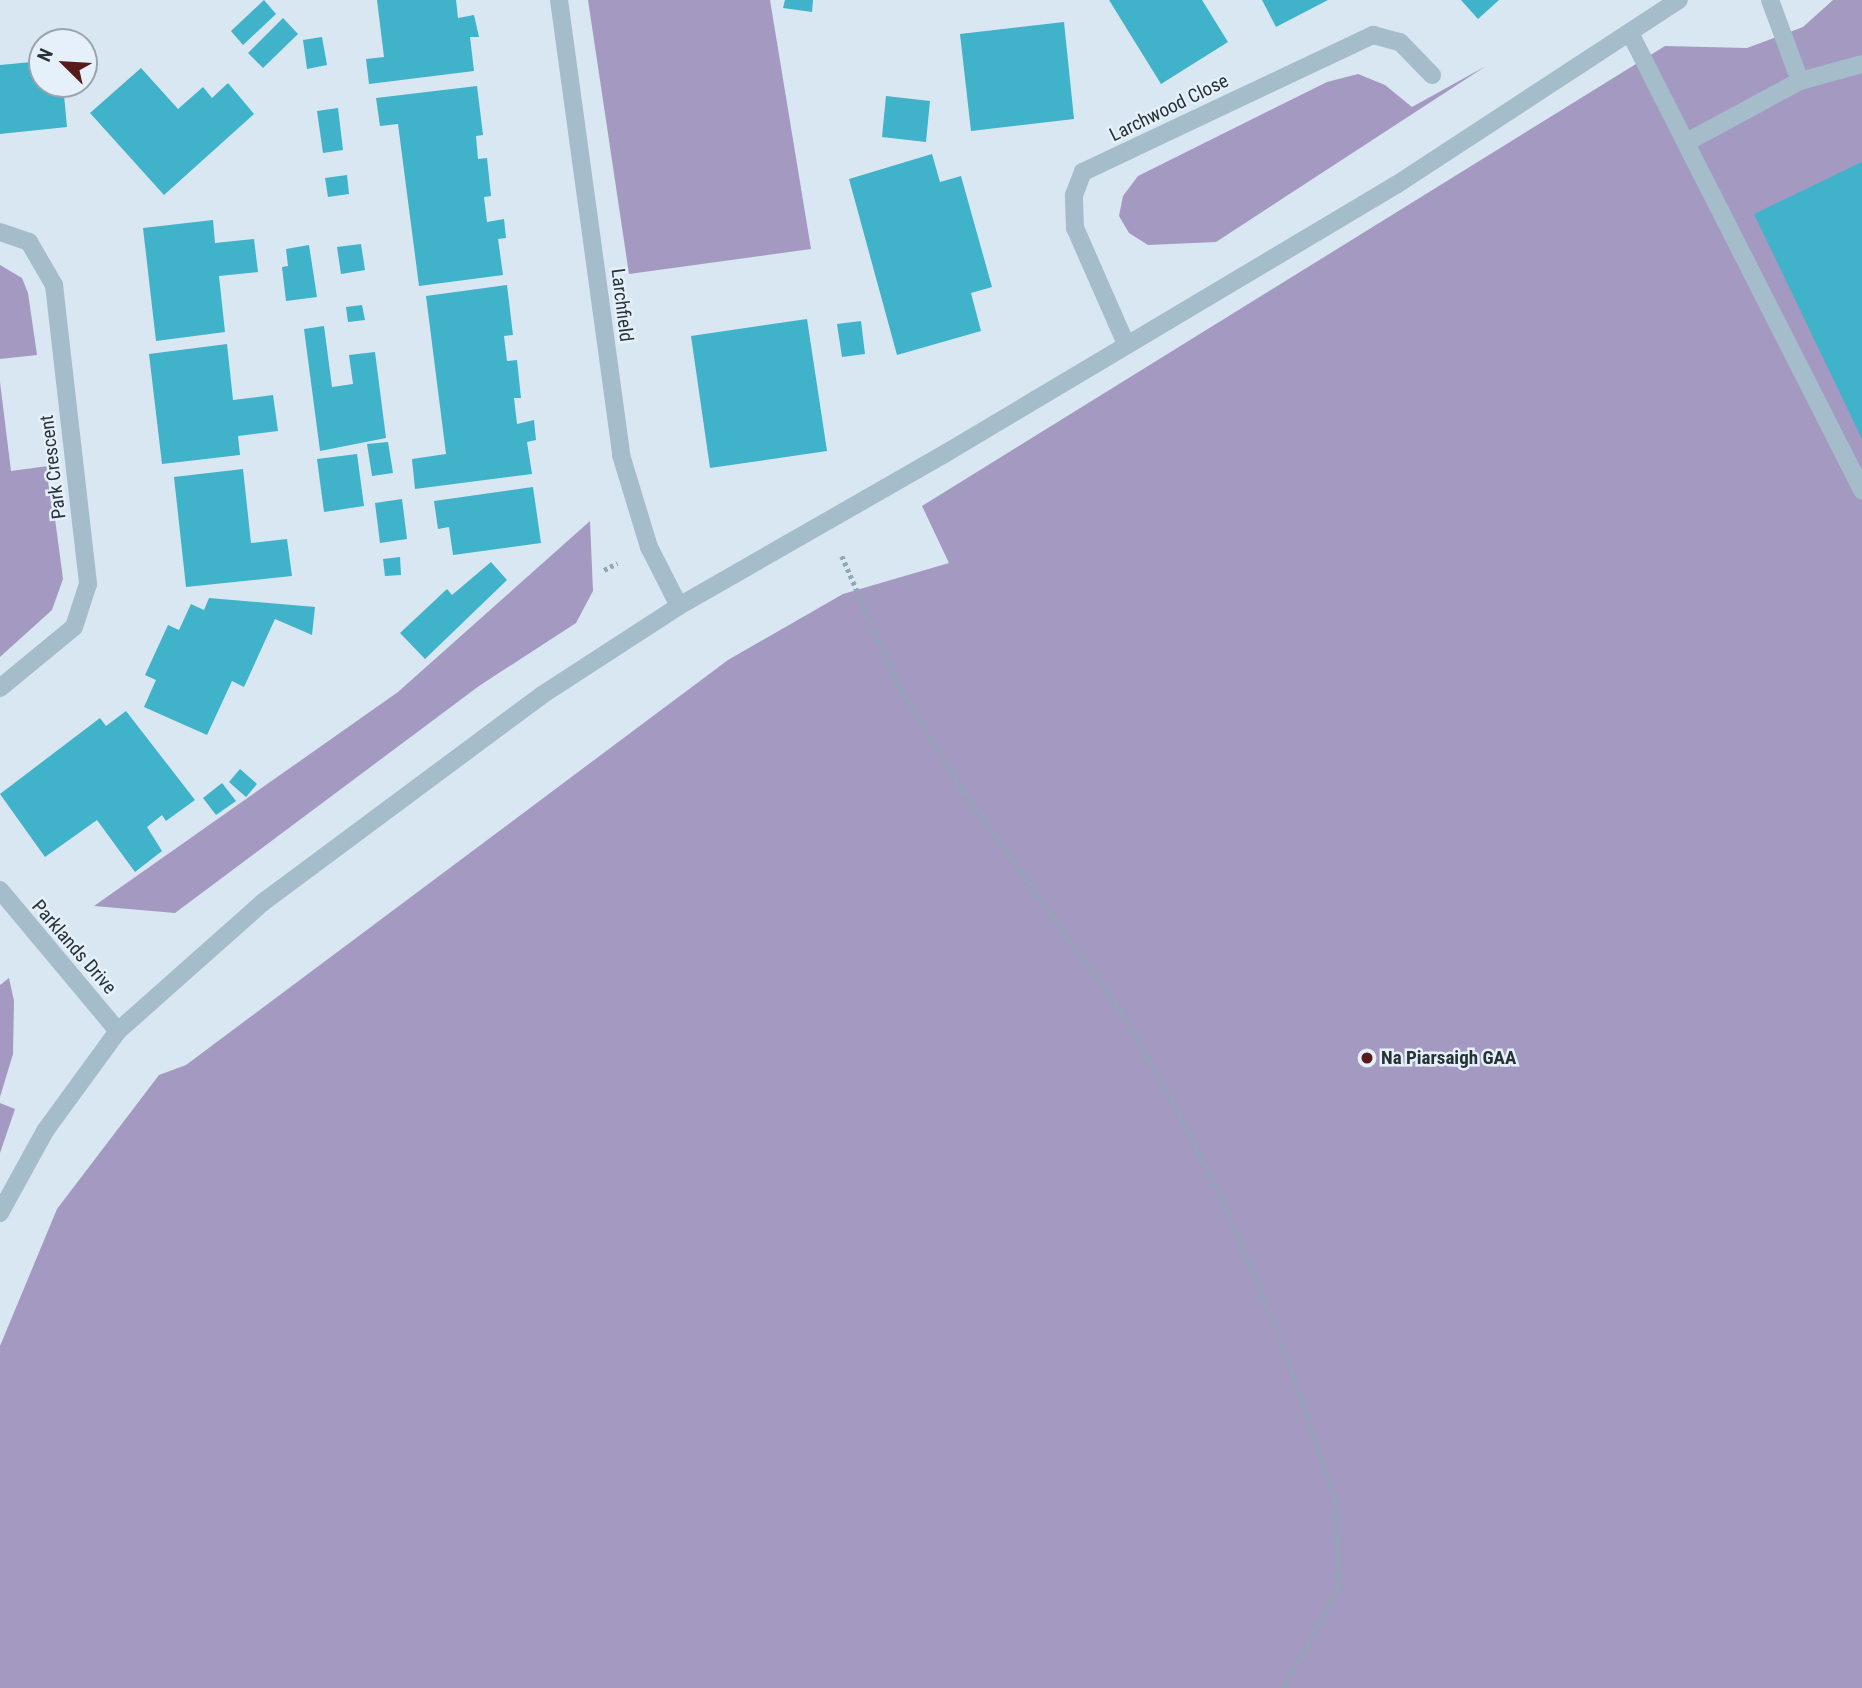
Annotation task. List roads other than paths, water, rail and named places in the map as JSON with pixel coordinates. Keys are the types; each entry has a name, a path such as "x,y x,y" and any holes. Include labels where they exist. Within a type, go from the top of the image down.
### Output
{"street":[{"name":"Larchfield","path":"559,0 621,455 649,547 679,606"},
{"path":"0,1213 45,1131 118,1031 189,963 262,903 542,695 679,606 1395,185 1679,0"},
{"path":"1770,0 1800,80"},
{"path":"1630,33 1862,490"},
{"name":"Larchwood Close","path":"1126,344 1075,229 1074,195 1083,172 1373,35 1400,42 1432,75"},
{"path":"1687,142 1800,80 1862,65"},
{"name":"Park Crescent","path":"0,232 29,242 54,285 88,584 74,627 0,688"},
{"name":"Parklands Drive","path":"0,890 118,1031"}],"place":[{"name":"Na Piarsaigh GAA","path":"1367,1058"}]}
